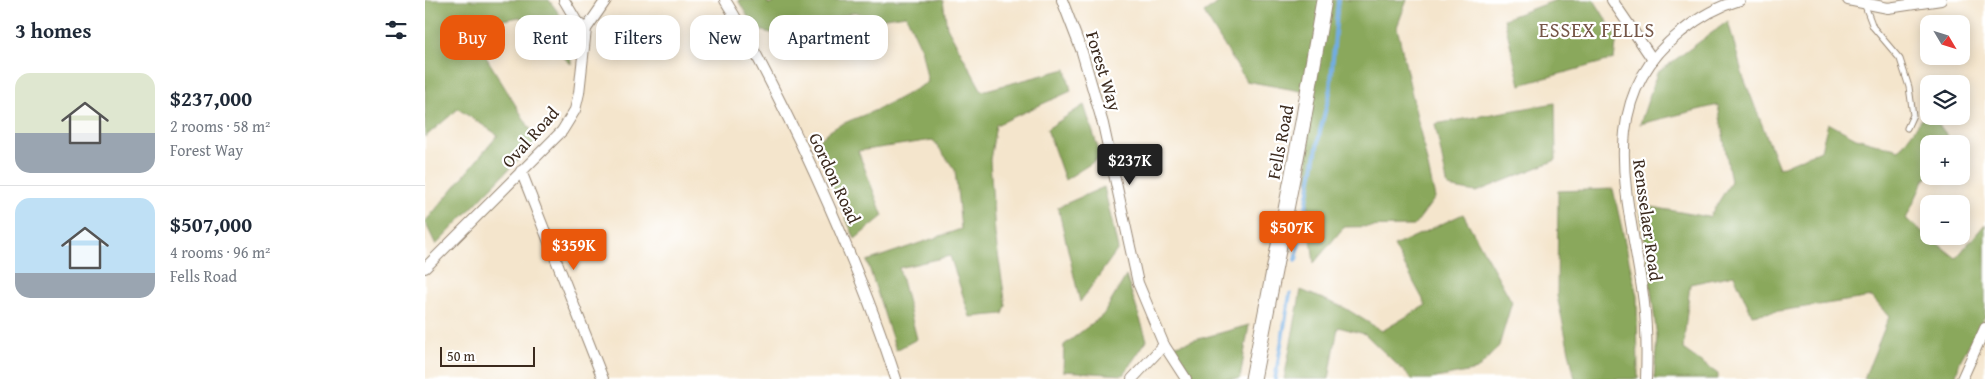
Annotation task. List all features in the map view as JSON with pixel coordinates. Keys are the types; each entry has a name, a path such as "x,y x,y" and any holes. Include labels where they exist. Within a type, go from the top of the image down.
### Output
{"street":[{"path":"564,0 573,15"},
{"name":"Oval Road","path":"586,29 606,0"},
{"name":"Gordon Road","path":"725,0 759,56 835,216 864,286 896,379"},
{"name":"Forest Way","path":"1062,0 1082,52 1103,124 1137,283 1164,345 1185,379"},
{"name":"Fells Road","path":"1253,379 1303,122 1324,0"},
{"path":"1612,0 1653,60"},
{"name":"Rensselaer Road","path":"1646,379 1647,346 1644,302 1623,180 1622,150 1627,113 1653,60 1671,40 1691,24 1727,4 1740,0"},
{"path":"1848,0 1888,8 1941,0"},
{"name":"Oval Road","path":"425,268 562,131 575,110 583,60"},
{"path":"521,171 603,379"},
{"path":"1962,379 1985,328"},
{"path":"1132,379 1164,345"}],"lane":[{"path":"1863,3 1873,27 1900,59 1909,87 1913,116 1907,128"}],"green space":[{"path":"425,0 549,0 560,15 515,15 515,18 505,20 505,15 440,15 440,60 488,60 537,140 436,245 425,222 498,135 458,109 425,137"},
{"path":"738,0 766,0 769,5 778,0 943,0 947,27 982,91 1066,69 1071,91 996,125 990,160 995,234 1006,306 1003,314 970,317 950,256 899,268 917,339 896,350 867,261 961,229 955,170 933,140 858,151 883,216 855,239 815,146 821,138 836,127 886,105 928,82 921,48 906,15 888,18 888,15 865,15 855,12 845,15 769,15 769,33 759,30 759,15 747,15"},
{"path":"1222,0 1407,0 1397,27 1435,198 1414,226 1344,227 1314,263 1309,222 1306,92 1246,81 1204,13"},
{"path":"1556,0 1594,0 1617,37 1614,59 1520,85 1504,19"},
{"path":"1728,21 1743,76 1779,168 1821,150 1828,123 1856,138 1899,150 1920,122 1920,125 1939,125 1947,135 1920,135 1920,185 1922,185 1906,219 1920,230 1920,245 1939,245 1956,258 1967,245 1970,245 1970,242 1985,224 1985,316 1960,361 1955,379 1864,379 1889,317 1872,297 1752,315 1734,275 1690,284 1683,349 1718,374 1718,379 1654,379 1657,337 1640,205 1709,217 1731,182 1718,105 1640,124 1657,73"},
{"path":"1555,103 1556,160 1476,192 1448,187 1435,124"},
{"path":"1084,105 1101,157 1065,180 1047,129"},
{"path":"1104,187 1118,249 1080,302 1058,207"},
{"path":"1613,189 1637,296 1638,379 1575,379 1557,296 1558,191"},
{"path":"1463,214 1512,302 1499,346 1477,370 1431,379 1412,379 1365,334 1338,327 1329,379 1284,379 1301,290 1345,308 1382,331 1426,305 1394,246"},
{"path":"1126,276 1147,340 1123,375 1063,371 1064,345 1103,315"},
{"path":"1249,325 1240,379 1196,379 1173,346"}],"waterway":[{"path":"1296,260 1320,131 1330,92 1338,0"},
{"path":"1275,379 1290,294"}],"district":[{"name":"ESSEX FELLS","path":"1597,29"}]}
